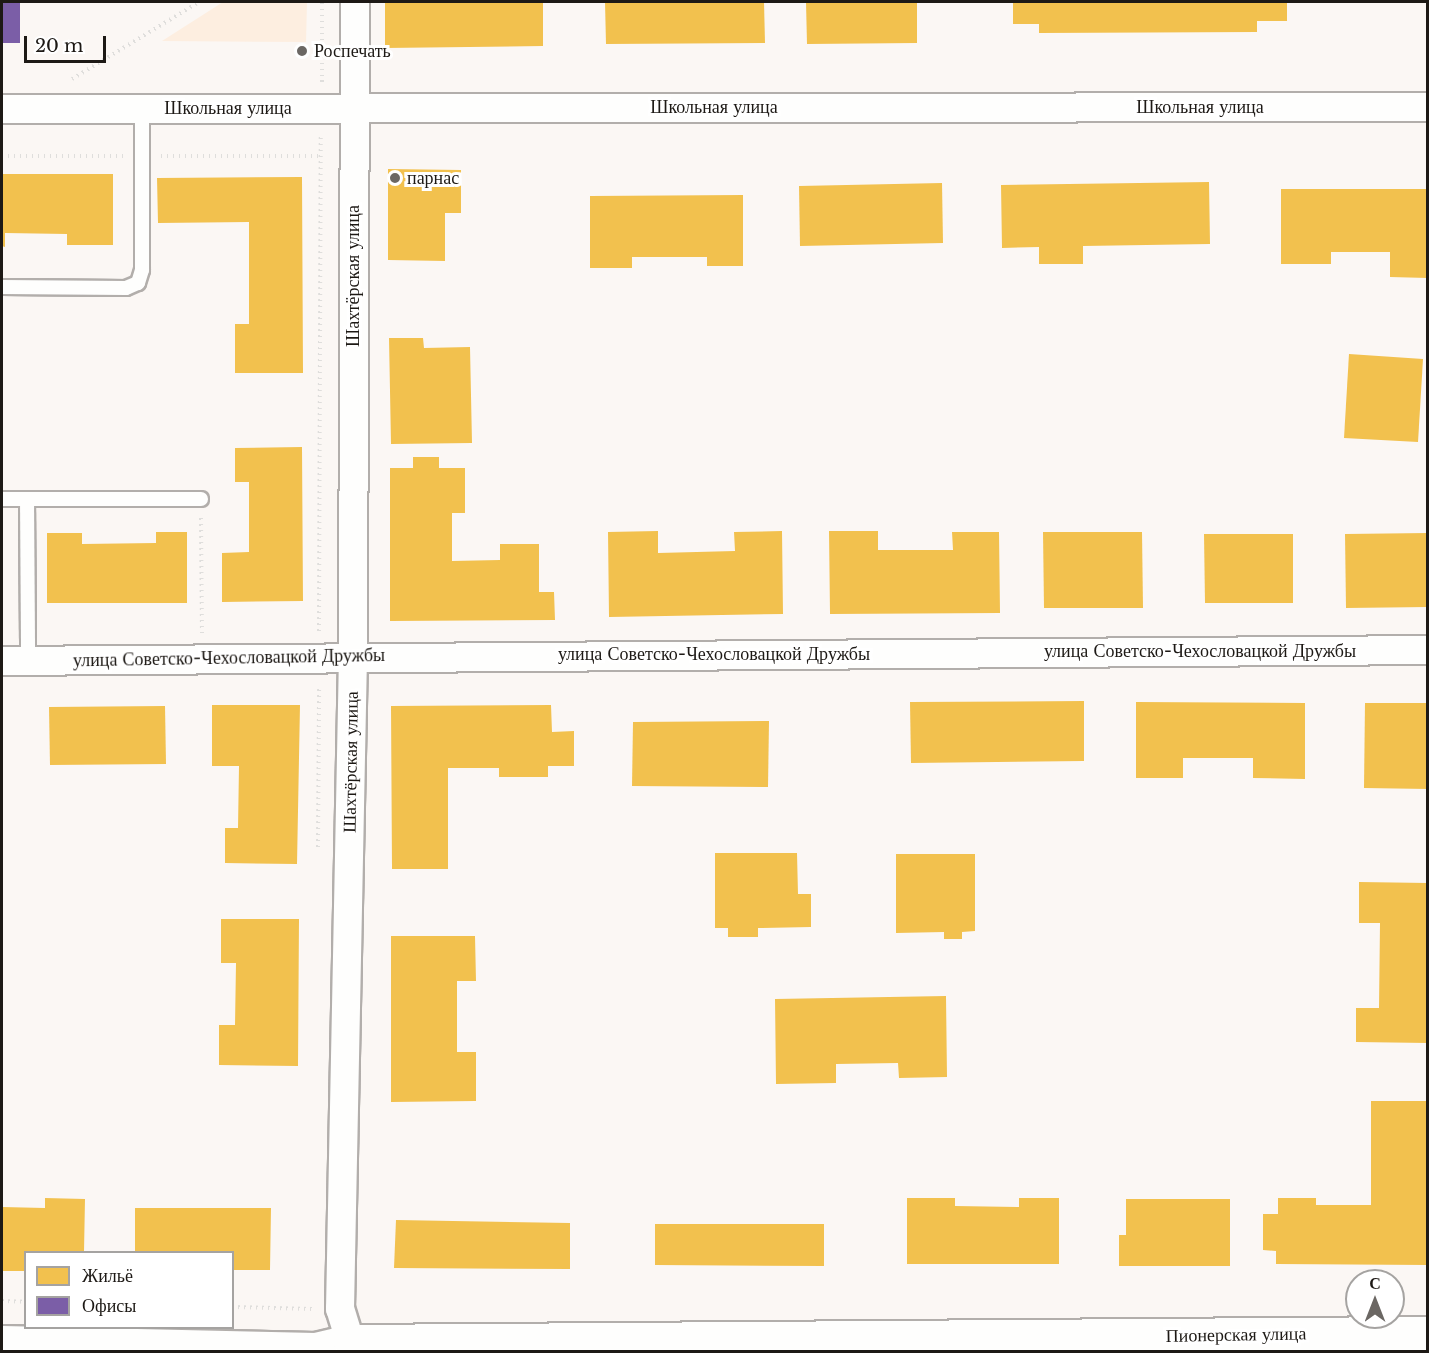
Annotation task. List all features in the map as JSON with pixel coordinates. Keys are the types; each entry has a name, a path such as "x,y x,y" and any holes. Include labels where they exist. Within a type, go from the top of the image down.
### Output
{"street":[{"name":"Шахтёрская улица","path":"350,1341 340,1309 353,656 355,2"},
{"name":"Школьная улица","path":"2,109 1428,107"},
{"name":"улица Советско-Чехословацкой Дружбы","path":"15,661 353,656 1428,650"},
{"name":"Пионерская улица","path":"2,1342 282,1350 315,1349 350,1341 976,1345 1428,1333"}],"lane":[{"path":"2,287 126,288 138,283 142,270 142,109"},
{"path":"2,499 201,499"},
{"path":"15,661 27,499"}],"path":[{"path":"62,85 199,2"},
{"path":"201,499 202,658"},
{"path":"2,1301 24,1302"}],"shaded area":[{"path":"223,2 307,2 306,42 162,41"}],"building: Жильё":[{"path":"385,2 543,2 543,46 385,48"},
{"path":"605,2 764,2 765,43 606,44"},
{"path":"806,2 917,2 917,43 807,44"},
{"path":"1013,2 1287,2 1287,21 1257,21 1257,32 1039,33 1039,24 1013,24"},
{"path":"388,169 461,170 461,213 445,213 445,261 388,260"},
{"path":"2,174 113,174 113,245 67,245 67,234 5,233 5,247 2,246"},
{"path":"302,177 303,373 235,373 235,324 249,324 249,222 158,223 157,178"},
{"path":"1209,182 1210,244 1083,246 1083,264 1039,264 1039,247 1002,248 1001,185"},
{"path":"942,183 943,243 800,246 799,186"},
{"path":"1281,189 1428,189 1428,278 1390,277 1390,252 1331,252 1331,264 1281,264"},
{"path":"743,195 743,266 707,266 707,257 632,257 632,268 590,268 590,196"},
{"path":"389,338 423,338 424,348 470,347 472,443 391,444"},
{"path":"1349,354 1423,359 1418,442 1344,438"},
{"path":"302,447 303,601 222,602 222,553 249,552 249,482 235,482 235,448"},
{"path":"413,457 439,457 439,468 465,468 465,513 452,513 452,561 500,560 500,544 539,544 539,592 554,592 555,620 390,621 390,468 413,468"},
{"path":"658,531 658,553 735,551 734,532 782,531 783,614 609,617 608,532"},
{"path":"829,531 878,531 878,550 953,550 952,532 999,532 1000,613 830,614"},
{"path":"156,532 187,532 187,603 47,603 47,533 82,533 82,544 156,543"},
{"path":"1043,532 1142,532 1143,608 1044,608"},
{"path":"1428,533 1428,607 1346,608 1345,534"},
{"path":"1204,534 1293,534 1293,603 1205,603"},
{"path":"1084,701 1084,761 911,763 910,702"},
{"path":"1136,702 1305,703 1305,779 1253,778 1253,758 1183,758 1183,778 1136,778"},
{"path":"1365,703 1428,703 1428,789 1364,788"},
{"path":"212,705 300,705 297,864 225,863 225,828 238,828 239,766 212,766"},
{"path":"551,705 552,732 574,731 574,766 548,766 548,777 499,777 499,768 448,768 448,869 392,869 391,706"},
{"path":"165,706 166,764 50,765 49,707"},
{"path":"769,721 768,787 632,786 633,722"},
{"path":"715,853 797,853 798,894 811,894 811,927 758,928 758,937 728,937 728,928 715,928"},
{"path":"896,854 975,854 975,931 962,932 962,939 944,939 944,932 896,933"},
{"path":"1359,882 1428,883 1428,1043 1356,1042 1356,1008 1379,1008 1380,923 1359,923"},
{"path":"221,919 299,919 298,1066 219,1065 219,1025 235,1025 236,963 221,963"},
{"path":"391,936 475,936 476,981 457,981 457,1052 476,1052 476,1101 391,1102"},
{"path":"946,996 947,1077 899,1078 898,1063 836,1064 836,1083 776,1084 775,999"},
{"path":"1371,1101 1428,1101 1428,1265 1276,1264 1276,1251 1263,1250 1263,1214 1278,1214 1278,1198 1316,1198 1316,1205 1371,1205"},
{"path":"45,1198 85,1199 84,1251 24,1251 24,1271 2,1271 2,1207 45,1208"},
{"path":"907,1198 955,1198 955,1206 1019,1207 1019,1198 1059,1198 1059,1264 907,1264"},
{"path":"1126,1199 1230,1199 1230,1266 1119,1266 1119,1235 1126,1235"},
{"path":"135,1208 271,1208 270,1270 234,1270 234,1251 135,1251"},
{"path":"396,1220 570,1223 570,1269 394,1268"},
{"path":"655,1224 824,1224 824,1266 655,1265"}],"building: Офисы":[{"path":"2,2 20,2 20,43 2,43"}],"place":[{"name":"Роспечать","path":"302,51"},
{"name":"парнас","path":"395,178"}]}
